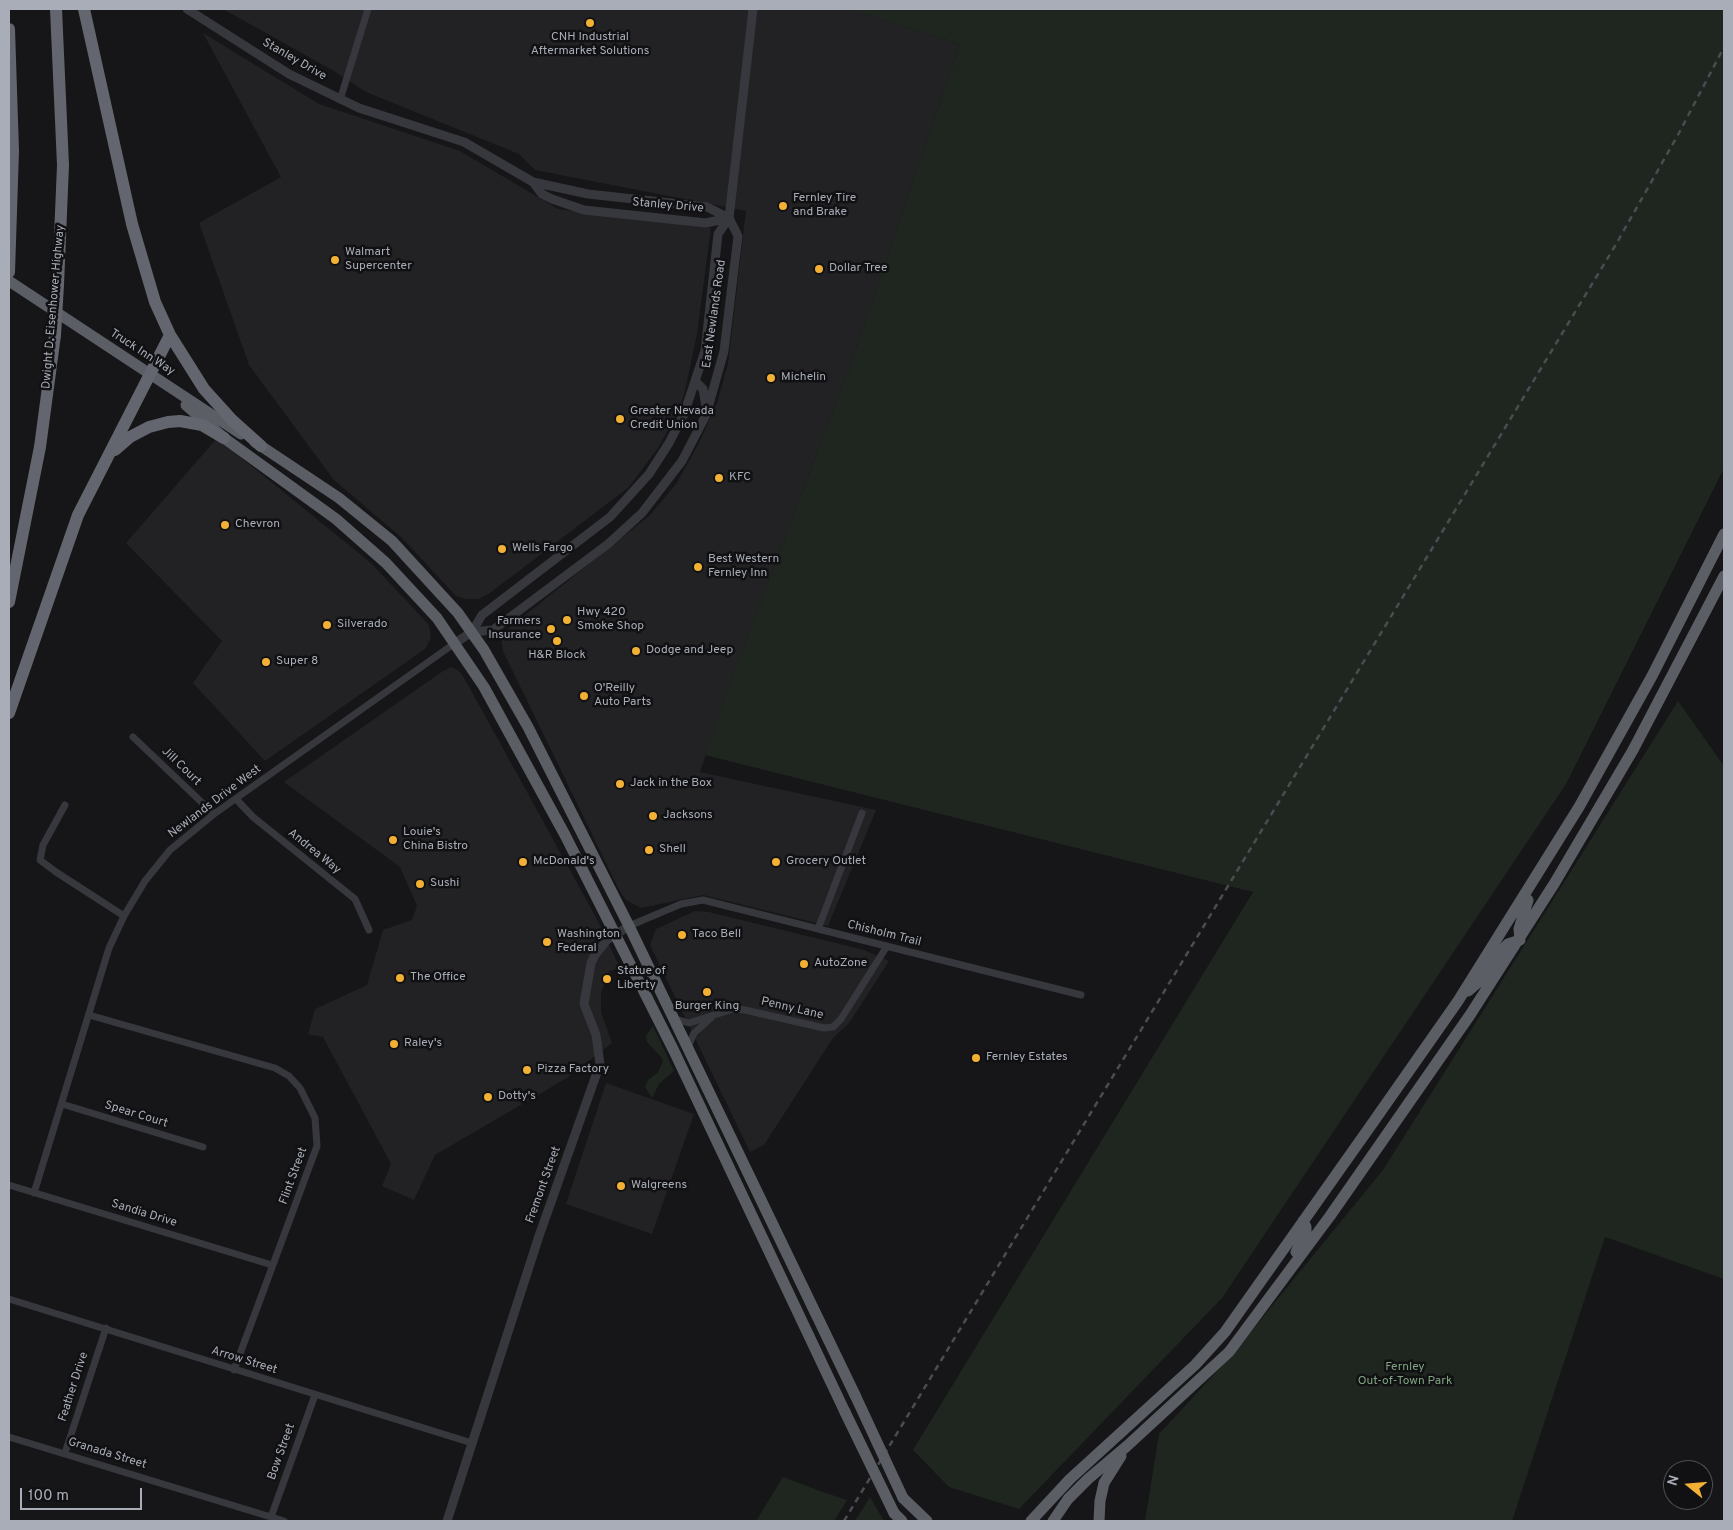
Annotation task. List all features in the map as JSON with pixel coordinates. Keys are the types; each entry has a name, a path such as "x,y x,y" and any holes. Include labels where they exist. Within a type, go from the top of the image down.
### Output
{"highway":[{"name":"Dwight D. Eisenhower Highway","path":"9,602 40,447 55,334 63,165 56,9"},
{"path":"84,9 140,256 155,302 170,335 204,388 232,420 261,446"},
{"path":"9,29 13,143 9,272"},
{"name":"Truck Inn Way","path":"9,281 150,375 315,480 374,525 422,571 472,632 508,689 629,926 914,1521"},
{"path":"9,713 78,515 170,335"},
{"path":"150,375 224,438 316,504 363,542 420,598 455,643 497,710 615,933 687,1076 845,1412 898,1518"},
{"path":"109,455 130,436 148,427 168,422 180,421 202,425 224,438"},
{"path":"1031,1521 1051,1502 1070,1479 1210,1349 1238,1314 1462,994 1530,888 1629,719 1724,534"},
{"path":"1053,1521 1077,1490 1229,1352 1270,1299 1429,1076 1520,940 1633,750 1724,576"},
{"path":"1520,940 1519,929 1530,888"},
{"path":"1462,994 1474,988 1508,944 1520,940"},
{"path":"1270,1299 1303,1240 1306,1227 1303,1221"},
{"path":"1099,1521 1100,1501 1104,1483 1112,1467 1127,1446"},
{"path":"903,1498 927,1521"},
{"path":"1042,1521 1051,1502"}],"street":[{"name":"Stanley Drive","path":"187,9 289,74 340,100 386,117 454,138 533,182 588,194 707,206 729,218"},
{"path":"340,100 368,9"},
{"name":"East Newlands Road","path":"455,643 472,632 482,615 610,517 637,489 670,443 684,414 696,382 707,336 718,234 729,218 753,9"},
{"name":"Stanley Drive","path":"533,182 542,194 584,210 706,223 729,218"},
{"name":"East Newlands Road","path":"472,632 493,630 626,529 671,477 692,444 706,415 721,367 727,336 738,236 729,218"},
{"path":"696,382 703,389 706,398 706,415"},
{"name":"Newlands Drive West","path":"34,1193 109,948 124,916 145,881 170,850 214,814 455,643"},
{"name":"Jill Court","path":"133,737 214,814"},
{"name":"Andrea Way","path":"236,799 253,817 355,899 369,930"},
{"path":"65,805 42,845 40,860 124,916"},
{"path":"818,929 862,813"},
{"name":"Chisholm Trail","path":"681,904 703,900 1081,995"},
{"name":"Fremont Street","path":"447,1521 538,1236 600,1064 596,1035 584,1004 594,955 615,933 681,904"},
{"name":"Penny Lane","path":"675,1019 689,1024 733,1009 748,1010 824,1028 833,1027 841,1020 887,946"},
{"name":"Flint Street","path":"89,1015 275,1068 289,1076 300,1088 315,1118 317,1146 234,1370"},
{"name":"Penny Lane","path":"688,1047 694,1032 711,1018"},
{"name":"Spear Court","path":"62,1104 203,1147"},
{"name":"Sandia Drive","path":"9,1185 272,1265"},
{"name":"Arrow Street","path":"9,1299 472,1443"},
{"name":"Feather Drive","path":"65,1453 106,1328"},
{"name":"Bow Street","path":"271,1517 315,1395"},
{"name":"Granada Street","path":"9,1437 284,1521"}],"shaded area":[{"path":"223,9 850,9 960,44 850,366 733,675 700,772 876,810 828,926 703,895 641,908 626,900 619,890 503,651 501,637 509,628 650,515 676,484 699,443 717,403 728,364 746,211 535,170 519,154 366,92 334,71"},
{"path":"203,33 319,104 460,151 558,209 711,228 697,334 684,395 678,412 658,448 629,487 490,593 478,599 466,599 456,596 402,538 334,480 249,365 199,223 281,177"},
{"path":"217,438 371,563 429,625 431,638 425,649 265,761 193,683 222,641 126,543"},
{"path":"452,667 460,672 467,683 598,921 620,968 609,971 601,993 601,1012 612,1043 567,1078 435,1155 414,1200 382,1186 391,1164 323,1037 308,1034 315,1009 367,985 383,930 412,920 417,906 400,867 284,782 443,671"},
{"path":"695,911 709,912 864,950 889,961 849,1023 833,1038 764,1145 750,1152 650,945 656,929"},
{"path":"606,1083 694,1114 652,1234 566,1204"}],"green space":[{"path":"850,9 1724,9 1724,468 1566,784 1222,1298 1019,1509 949,1487 913,1450 1253,892 705,755 733,675 850,366 960,44"},
{"name":"Fernley Out-of-Town Park","path":"1678,701 1724,766 1724,1279 1605,1237 1512,1521 1145,1521 1159,1434 1230,1357 1383,1170"},
{"path":"653,1026 674,1071 659,1084 652,1098 645,1087 648,1080 658,1072 663,1062 662,1058 647,1042 646,1036"},
{"path":"783,1477 847,1500 834,1521 756,1521"},
{"path":"870,1497 884,1521 855,1521"}],"railway":[{"path":"844,1521 1615,246 1679,133 1724,47"}],"place":[{"name":"CNH Industrial Aftermarket Solutions","path":"590,23"},
{"name":"Fernley Tire and Brake","path":"783,206"},
{"name":"Walmart Supercenter","path":"335,260"},
{"name":"Dollar Tree","path":"819,269"},
{"name":"Michelin","path":"771,378"},
{"name":"Greater Nevada Credit Union","path":"620,419"},
{"name":"KFC","path":"719,478"},
{"name":"Chevron","path":"225,525"},
{"name":"Wells Fargo","path":"502,549"},
{"name":"Best Western Fernley Inn","path":"698,567"},
{"name":"Hwy 420 Smoke Shop","path":"567,620"},
{"name":"Silverado","path":"327,625"},
{"name":"Farmers Insurance","path":"551,629"},
{"name":"H&R Block","path":"557,641"},
{"name":"Dodge and Jeep","path":"636,651"},
{"name":"Super 8","path":"266,662"},
{"name":"O'Reilly Auto Parts","path":"584,696"},
{"name":"Jack in the Box","path":"620,784"},
{"name":"Jacksons","path":"653,816"},
{"name":"Louie's China Bistro","path":"393,840"},
{"name":"Shell","path":"649,850"},
{"name":"McDonald's","path":"523,862"},
{"name":"Grocery Outlet","path":"776,862"},
{"name":"Sushi","path":"420,884"},
{"name":"Taco Bell","path":"682,935"},
{"name":"Washington Federal","path":"547,942"},
{"name":"AutoZone","path":"804,964"},
{"name":"The Office","path":"400,978"},
{"name":"Statue of Liberty","path":"607,979"},
{"name":"Burger King","path":"707,992"},
{"name":"Raley's","path":"394,1044"},
{"name":"Fernley Estates","path":"976,1058"},
{"name":"Pizza Factory","path":"527,1070"},
{"name":"Dotty's","path":"488,1097"},
{"name":"Walgreens","path":"621,1186"}]}
